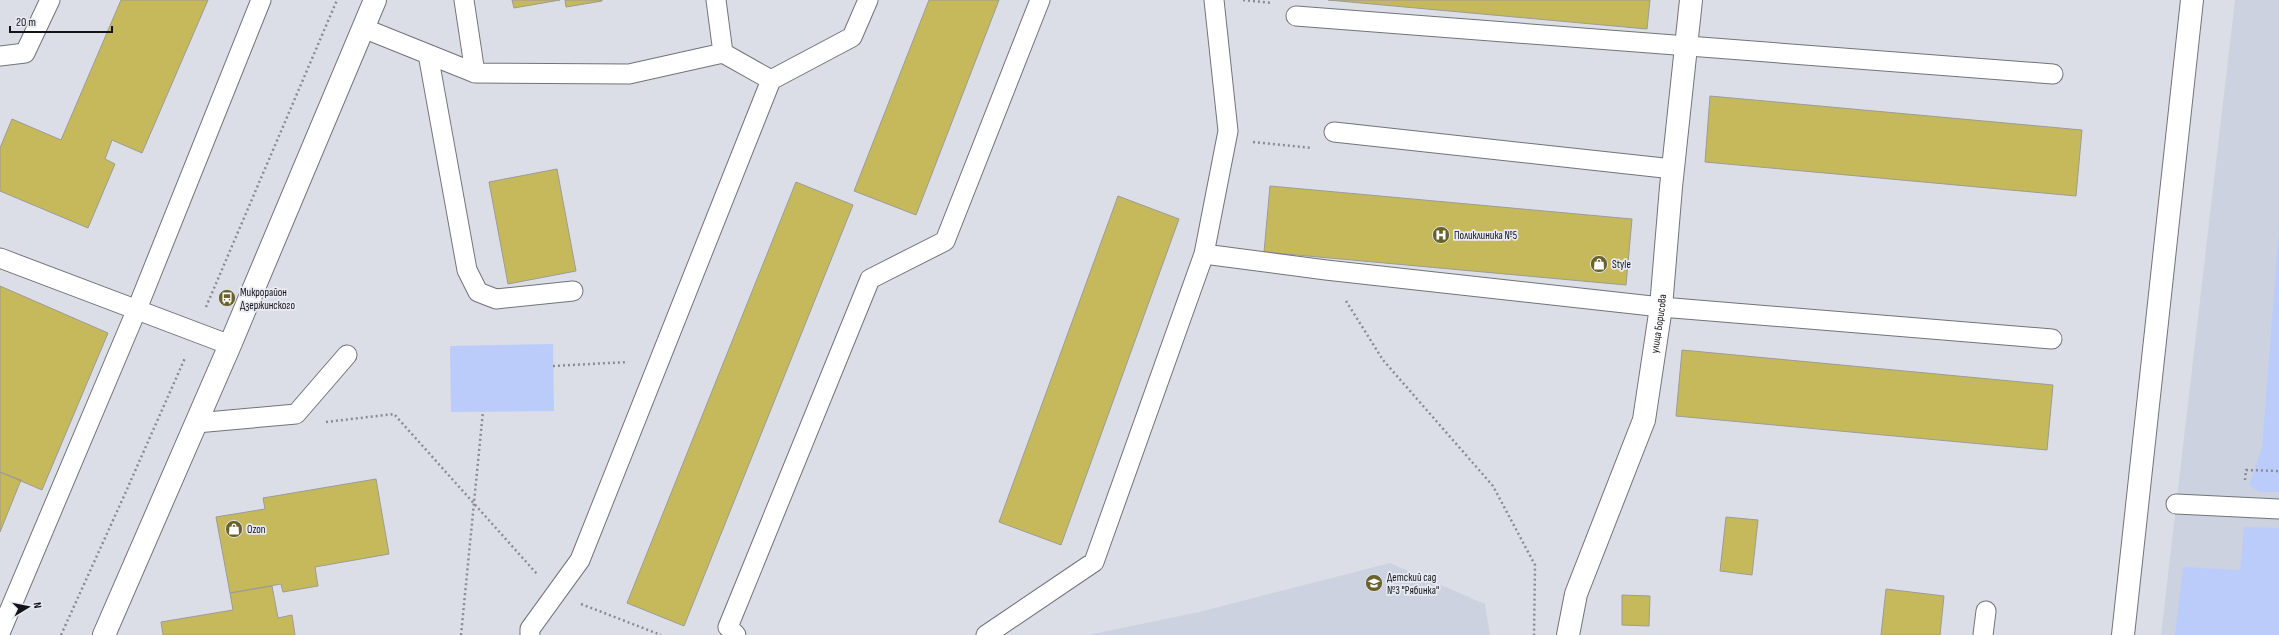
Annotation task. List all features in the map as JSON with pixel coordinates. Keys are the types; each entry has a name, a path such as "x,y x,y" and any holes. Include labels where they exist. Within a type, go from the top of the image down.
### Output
{"street":[{"path":"104,635 230,345 375,0"},
{"name":"улица Борисова","path":"1568,635 1576,594 1644,420 1661,307 1673,169 1691,0"},
{"path":"2123,635 2192,0"}],"lane":[{"path":"0,56 25,53 50,0"},
{"path":"0,633 137,309 261,0"},
{"path":"464,0 475,73"},
{"path":"716,0 723,53"},
{"path":"530,635 530,630 580,560 771,80 852,37 868,0"},
{"path":"736,635 728,627 870,279 945,241 1040,0"},
{"path":"986,635 1094,562 1204,254 1228,131 1214,0"},
{"path":"1296,16 2053,74"},
{"path":"363,28 475,73 630,74 723,53 771,80"},
{"path":"428,54 467,270 478,292 496,300 573,291"},
{"path":"1334,132 1673,169"},
{"path":"1204,254 1326,270 1661,307 2052,339"},
{"path":"0,258 230,345"},
{"path":"196,423 296,414 347,355"},
{"path":"2176,504 2279,509"},
{"path":"1983,635 1986,611"}],"path":[{"path":"1326,270 1383,360 1493,486 1535,565 1534,635"},
{"path":"553,366 659,361"},
{"path":"461,635 483,411"},
{"path":"323,423 394,414 474,505 556,594 661,635"}],"shaded area":[{"path":"2235,0 2279,0 2279,635 2161,635"},
{"path":"2279,228 2279,492 2259,492 2249,485 2262,448"},
{"path":"553,344 554,411 451,412 450,346"},
{"path":"2244,527 2279,528 2279,635 2175,635 2183,567 2240,570"},
{"name":"Детский сад №3 \"Рябинка\"","path":"1390,563 1485,604 1490,635 1088,635 1199,612"}],"building":[{"path":"121,0 208,0 142,153 112,140 105,159 115,164 88,228 0,191 0,148 12,119 61,140"},
{"path":"512,0 560,0 514,8"},
{"path":"565,0 602,0 602,1 566,7"},
{"path":"929,0 999,0 916,215 854,191"},
{"path":"1328,0 1650,0 1647,29"},
{"path":"1710,96 2082,130 2076,196 1705,162"},
{"path":"557,169 576,271 508,284 489,182"},
{"path":"796,182 853,205 684,626 627,603"},
{"path":"1270,186 1632,219 1626,285 1264,252"},
{"path":"1118,196 1179,219 1061,545 999,522"},
{"path":"0,286 108,333 42,490 0,472"},
{"path":"1682,350 2053,385 2047,450 1676,416"},
{"path":"0,472 21,480 0,532"},
{"path":"376,479 389,554 315,567 318,586 283,592 281,584 230,593 216,517 265,509 263,498"},
{"path":"1726,517 1758,520 1752,575 1720,571"},
{"path":"272,586 278,618 292,615 295,635 163,635 161,622 233,610 230,593"},
{"path":"1886,589 1944,596 1940,635 1881,635"},
{"path":"1622,595 1650,596 1649,626 1622,625"}],"place":[{"name":"Поликлиника №5","path":"1441,235"},
{"name":"Style","path":"1599,264"},
{"name":"Микрорайон Дзержинского","path":"227,298"},
{"name":"Ozon","path":"234,529"},
{"name":"Детский сад №3 \"Рябинка\"","path":"1374,583"}]}
